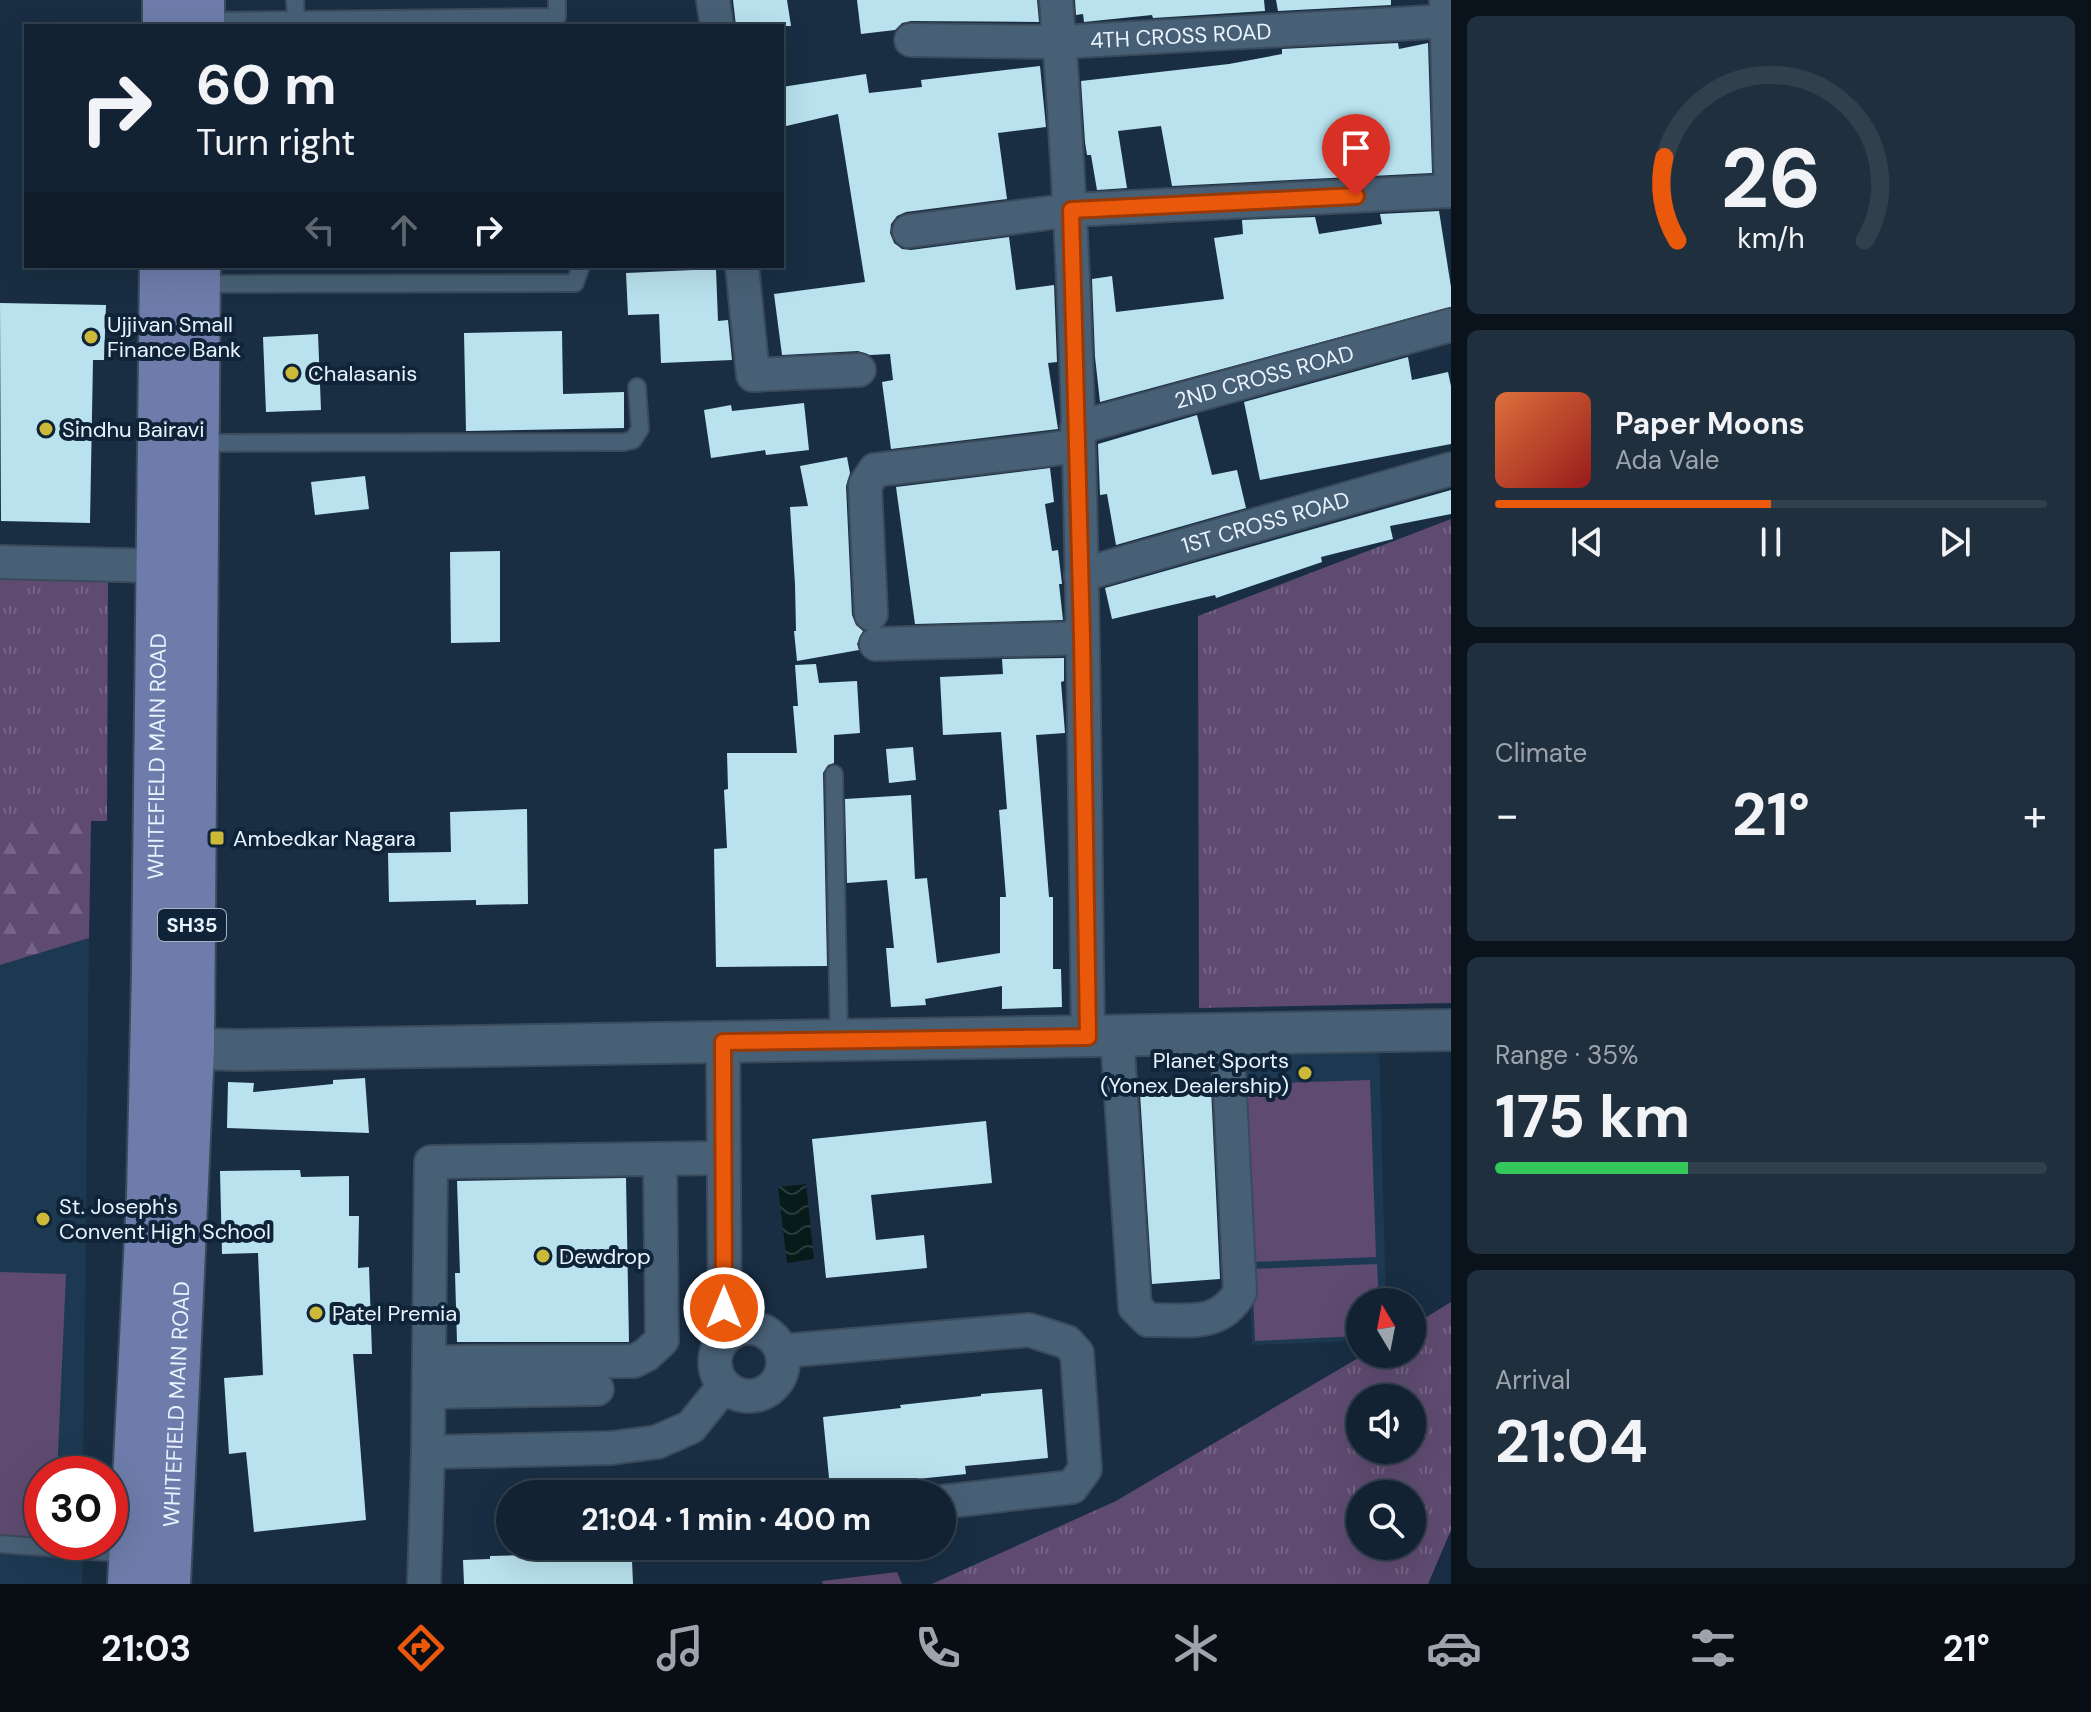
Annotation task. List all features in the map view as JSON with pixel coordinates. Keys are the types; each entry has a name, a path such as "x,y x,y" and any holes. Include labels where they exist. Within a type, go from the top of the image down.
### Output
{"main road":[{"path":"165,0 193,18"},
{"name":"WHITEFIELD MAIN ROAD","path":"150,1565 148,1211 172,1048 196,443 186,272"},
{"name":"WHITEFIELD MAIN ROAD","path":"172,1048 159,566 186,272"}],"street":[{"path":"713,0 717,24"},
{"path":"1056,0 1071,210 1082,638 1102,1037 1135,1307 1148,1320 1215,1318 1232,1306 1240,1292 1227,1034"},
{"path":"909,231 1071,210 1451,191 1449,14"},
{"name":"4TH CROSS ROAD","path":"911,40 1059,42 1449,14"},
{"path":"742,268 753,375 859,370"},
{"name":"2ND CROSS ROAD","path":"1082,638 873,629 865,485 875,470 1078,437 1451,325"},
{"name":"1ST CROSS ROAD","path":"1081,575 1451,469"},
{"path":"0,562 159,566"},
{"path":"172,1048 228,1050 1451,1030"},
{"path":"723,1042 725,1338"},
{"path":"424,1584 431,1377 431,1162 724,1158"},
{"path":"431,1377 634,1361 662,1340 660,1160"},
{"path":"758,1328 768,1333 782,1351 784,1362 781,1373 767,1391 756,1396 745,1396 724,1386 715,1366 715,1355 725,1338 736,1330 758,1328"},
{"path":"782,1351 1029,1330 1067,1342 1077,1353 1085,1469 1072,1487 956,1500"},
{"path":"431,1377 597,1389"},
{"path":"428,1452 611,1448 657,1442 691,1427 724,1386"}],"lane":[{"path":"295,0 296,20"},
{"path":"193,18 557,17 557,0"},
{"path":"186,272 575,283 580,268"},
{"path":"196,443 624,442 633,440 640,429 637,387"},
{"path":"834,774 839,1041"},
{"path":"0,1544 150,1565"}],"shaded area":[{"name":"St. Joseph's Convent High School","path":"89,938 83,1456 24,1456 24,1560 83,1560 82,1584 0,1584 0,965"},
{"path":"1379,1041 1386,1288 1346,1288 1346,1342 1252,1345 1243,1045"}],"green space":[{"path":"1451,519 1451,1003 1199,1008 1198,616"},
{"path":"0,579 108,580 107,821 0,821"},
{"path":"0,821 91,821 89,938 0,965"},
{"path":"1370,1080 1376,1257 1253,1262 1247,1084"},
{"path":"1377,1264 1378,1288 1346,1288 1346,1337 1255,1341 1252,1269"},
{"path":"0,1272 66,1274 58,1456 24,1456 24,1544 0,1546"},
{"path":"1451,1302 1451,1530 1428,1584 932,1584 1116,1501 1346,1365 1346,1368 1426,1368 1426,1317"},
{"path":"897,1572 902,1584 823,1584 822,1581"}],"water":[{"path":"806,1184 814,1259 787,1263 778,1187"}],"building":[{"path":"733,0 787,0 791,26 736,24"},
{"path":"857,0 1037,0 1039,22 911,21 902,23 895,30 861,34"},
{"path":"1075,0 1264,0 1265,11 1153,18 1152,15 1084,22 1083,14 1076,15"},
{"path":"1276,0 1391,0 1391,5 1278,11"},
{"path":"1398,43 1399,49 1428,43 1432,173 1172,186 1161,126 1118,131 1127,188 1097,190 1091,155 1087,155 1085,142 1081,81 1229,64 1282,54 1282,49"},
{"path":"1040,66 1046,127 998,133 1007,199 906,212 897,216 891,224 890,233 894,243 902,249 911,250 1009,237 1016,290 1054,285 1057,362 1048,363 1058,429 891,449 882,382 893,380 890,354 870,355 858,351 782,355 774,294 865,282 838,114 784,127 784,87 866,74 869,93 922,87 921,80"},
{"path":"1439,211 1451,287 1451,307 1100,402 1092,279 1112,276 1116,312 1224,299 1214,238 1243,234 1242,220 1315,217 1319,234 1382,224 1380,214"},
{"path":"716,269 718,321 728,320 732,360 661,363 659,314 628,315 626,273"},
{"name":"Sindhu Bairavi","path":"0,303 106,305 104,360 93,360 90,523 1,521"},
{"path":"562,331 563,394 624,392 624,428 466,431 464,333"},
{"name":"Chalasanis","path":"318,334 321,410 266,412 263,337"},
{"path":"1408,357 1412,380 1448,372 1451,386 1451,444 1260,480 1244,402"},
{"path":"804,403 809,450 766,455 765,450 711,458 704,410 731,405 732,411"},
{"path":"1197,415 1212,475 1237,470 1246,508 1116,545 1107,494 1100,495 1098,444"},
{"path":"847,457 850,473 846,486 852,615 863,631 857,644 859,650 797,661 790,507 808,506 800,466"},
{"path":"1050,468 1054,502 1045,504 1052,551 1058,550 1063,620 915,624 896,487"},
{"path":"365,476 369,509 315,515 311,482"},
{"path":"1451,490 1451,514 1390,526 1393,539 1321,557 1322,562 1216,598 1215,595 1112,619 1105,588"},
{"path":"500,551 500,642 451,643 450,552"},
{"path":"1064,658 1064,681 1061,682 1065,733 1036,735 1049,897 1053,897 1053,969 1061,969 1062,1007 1002,1009 1002,986 925,999 926,1005 891,1007 886,948 894,948 887,880 847,883 845,799 911,795 915,879 927,878 937,963 1000,953 1000,897 1006,897 999,810 1007,809 1001,732 943,735 940,677 1003,674 1002,659"},
{"path":"816,664 819,683 857,681 860,733 834,735 834,763 828,765 823,773 827,966 716,967 714,849 727,848 724,790 728,789 727,753 797,753 793,706 798,706 795,665"},
{"path":"913,747 916,780 889,783 886,749"},
{"path":"527,809 528,904 476,905 476,900 389,902 388,853 451,852 450,812"},
{"path":"365,1078 369,1133 227,1128 228,1082 254,1083 253,1092"},
{"path":"1211,1088 1220,1279 1152,1284 1140,1093"},
{"path":"986,1121 992,1183 871,1195 876,1240 924,1235 927,1268 826,1278 812,1139"},
{"path":"300,1170 301,1177 349,1176 349,1216 359,1216 358,1268 369,1267 372,1354 353,1354 366,1520 254,1532 246,1452 229,1454 224,1378 263,1375 258,1253 222,1254 220,1171"},
{"name":"Dewdrop","path":"626,1178 629,1342 457,1342 455,1273 460,1273 457,1181"},
{"path":"1042,1389 1048,1458 965,1466 966,1474 908,1480 829,1480 823,1417 981,1394"},
{"path":"490,1556 496,1556 496,1560 632,1560 633,1584 464,1584 463,1560 490,1559"}],"place":[{"name":"Ujjivan Small Finance Bank","path":"91,337"},
{"name":"Chalasanis","path":"292,373"},
{"name":"Sindhu Bairavi","path":"46,429"},
{"name":"Ambedkar Nagara","path":"217,838"},
{"name":"Planet Sports (Yonex Dealership)","path":"1305,1073"},
{"name":"St. Joseph's Convent High School","path":"43,1219"},
{"name":"Dewdrop","path":"543,1256"},
{"name":"Patel Premia","path":"316,1313"}],"route":[{"path":"724,1308 723,1042 1088,1037 1071,210 1356,196"}]}
